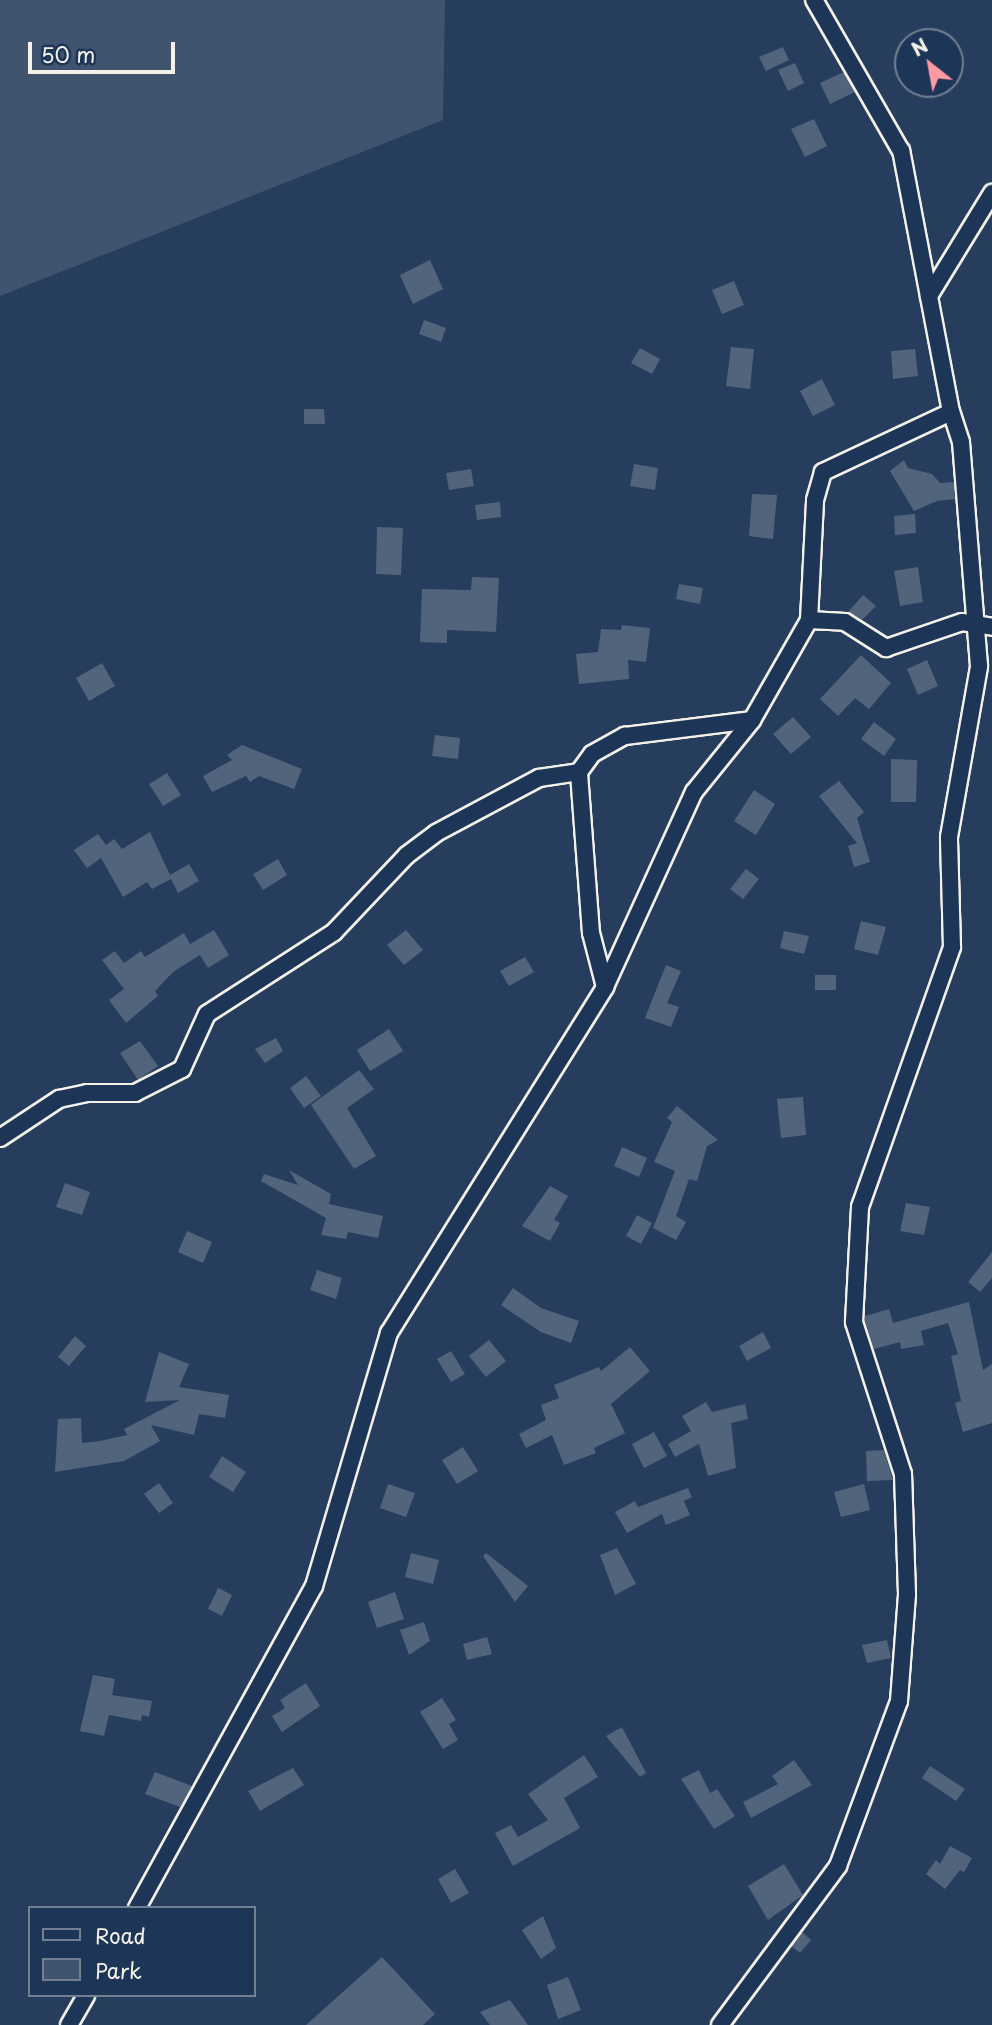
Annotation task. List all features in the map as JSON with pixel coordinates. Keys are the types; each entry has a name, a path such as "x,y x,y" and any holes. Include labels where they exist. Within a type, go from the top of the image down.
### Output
{"street":[{"path":"720,2025 838,1866 898,1701 907,1594 904,1474 854,1322 860,1207 951,947 949,837 979,666 961,442 951,412 901,151 814,0"},
{"path":"929,296 992,193"},
{"path":"138,1906 314,1586 390,1333 605,987 694,792 752,720 808,620 815,500 823,472 951,412"},
{"path":"808,620 845,622 886,648 974,621 992,627"},
{"path":"605,987 591,933 579,772 592,754 625,736 752,720"},
{"path":"0,1138 59,1100 87,1093 135,1093 183,1069 207,1014 334,932 407,855 436,833 539,778 579,772"},
{"path":"69,2025 85,1997"}],"green space":[{"path":"0,0 445,0 443,120 0,296"}],"building":[{"path":"783,47 789,60 766,71 759,57"},
{"path":"795,63 804,83 788,91 778,70"},
{"path":"844,72 855,92 830,104 820,83"},
{"path":"814,119 827,146 805,157 791,129"},
{"path":"430,260 443,289 413,304 400,275"},
{"path":"734,281 744,305 722,314 712,290"},
{"path":"424,320 446,328 441,342 419,334"},
{"path":"731,347 754,349 750,389 726,386"},
{"path":"640,348 660,359 652,374 631,363"},
{"path":"915,349 918,376 893,379 891,351"},
{"path":"822,379 835,405 813,416 800,391"},
{"path":"304,409 324,409 325,424 304,424"},
{"path":"904,460 908,468 932,474 940,483 954,482 955,499 937,501 914,511 890,471"},
{"path":"634,464 658,468 655,490 630,486"},
{"path":"471,469 474,486 449,490 446,473"},
{"path":"752,494 777,495 773,539 749,536"},
{"path":"500,502 501,517 477,520 475,505"},
{"path":"915,514 916,533 895,535 894,516"},
{"path":"377,527 403,528 401,575 376,574"},
{"path":"918,567 923,602 900,606 894,571"},
{"path":"472,577 499,578 496,632 447,630 447,643 420,642 422,589 471,590"},
{"path":"679,584 703,588 700,604 676,599"},
{"path":"863,595 876,606 862,620 848,612"},
{"path":"622,625 650,628 646,662 628,660 629,679 579,684 576,654 598,652 601,629 621,630"},
{"path":"861,655 891,683 869,709 855,698 838,716 820,699"},
{"path":"927,660 938,686 918,695 907,669"},
{"path":"102,663 115,686 89,701 76,678"},
{"path":"793,717 811,737 791,754 773,734"},
{"path":"874,722 896,739 884,756 861,739"},
{"path":"435,735 460,738 458,759 432,756"},
{"path":"242,745 302,769 294,789 259,776 250,782 246,776 212,792 203,776 232,760 227,755"},
{"path":"891,759 917,760 916,802 891,802"},
{"path":"167,773 181,795 163,806 149,784"},
{"path":"839,781 864,812 857,818 870,862 854,867 848,846 857,843 819,796"},
{"path":"754,790 775,804 756,835 734,821"},
{"path":"150,832 170,875 189,864 199,881 178,893 171,879 152,889 147,882 123,897 101,858 87,868 74,850 98,834 106,845 114,839 122,849"},
{"path":"278,859 287,875 263,890 253,874"},
{"path":"746,869 759,879 743,899 730,889"},
{"path":"861,921 886,927 878,955 854,949"},
{"path":"214,930 229,955 208,968 200,955 173,972 155,991 158,996 126,1023 109,1000 124,989 102,960 115,951 124,963 141,951 145,957 184,933 190,944"},
{"path":"406,930 423,950 404,965 387,945"},
{"path":"784,931 809,936 804,954 780,948"},
{"path":"525,957 534,972 509,986 500,971"},
{"path":"666,965 681,971 667,1003 679,1007 671,1027 645,1018"},
{"path":"815,975 836,975 836,990 815,990"},
{"path":"389,1029 403,1051 370,1071 357,1050"},
{"path":"276,1038 283,1051 265,1063 255,1049"},
{"path":"140,1041 158,1066 138,1080 120,1053"},
{"path":"359,1070 374,1089 347,1108 376,1156 354,1169 311,1105"},
{"path":"306,1076 321,1096 304,1108 290,1088"},
{"path":"803,1097 806,1135 781,1138 777,1099"},
{"path":"677,1106 718,1140 707,1146 697,1181 689,1179 676,1216 686,1222 676,1240 653,1228 675,1171 654,1162 672,1122 667,1118"},
{"path":"622,1147 647,1158 639,1177 614,1166"},
{"path":"289,1170 331,1194 329,1204 383,1216 378,1238 348,1232 346,1239 321,1235 326,1218 261,1181 264,1174 298,1185"},
{"path":"65,1183 90,1192 82,1215 56,1207"},
{"path":"550,1186 568,1196 554,1220 560,1223 550,1241 522,1226"},
{"path":"906,1203 930,1207 924,1235 900,1231"},
{"path":"637,1215 652,1223 641,1244 626,1236"},
{"path":"187,1231 212,1242 203,1263 178,1252"},
{"path":"992,1252 992,1278 980,1292 968,1282"},
{"path":"317,1270 342,1278 336,1299 310,1290"},
{"path":"513,1288 541,1308 579,1321 571,1343 541,1332 501,1305"},
{"path":"969,1302 983,1370 992,1364 992,1423 963,1432 955,1403 961,1401 951,1356 958,1354 948,1323 921,1331 924,1345 901,1349 900,1342 874,1349 865,1316 889,1309 893,1323"},
{"path":"763,1332 771,1348 747,1361 739,1346"},
{"path":"75,1336 86,1346 69,1366 58,1357"},
{"path":"489,1340 506,1361 486,1377 469,1356"},
{"path":"630,1347 650,1371 611,1404 625,1433 594,1448 596,1453 564,1465 552,1435 526,1448 519,1434 546,1420 541,1405 559,1398 554,1385 599,1367 601,1371"},
{"path":"451,1351 465,1374 451,1382 437,1359"},
{"path":"159,1352 189,1364 179,1387 229,1395 225,1418 199,1414 194,1435 151,1425 160,1441 124,1461 55,1472 58,1419 81,1418 82,1443 100,1441 127,1435 124,1429 180,1400 145,1402"},
{"path":"706,1402 712,1412 745,1404 748,1419 731,1423 736,1468 708,1476 699,1444 675,1457 668,1444 691,1431 682,1416"},
{"path":"654,1432 667,1456 644,1468 632,1444"},
{"path":"463,1447 478,1471 457,1484 442,1460"},
{"path":"884,1450 893,1480 867,1481 866,1451"},
{"path":"222,1456 246,1472 233,1492 209,1477"},
{"path":"159,1483 173,1503 159,1513 144,1494"},
{"path":"388,1484 415,1493 406,1517 380,1508"},
{"path":"864,1484 870,1510 841,1517 834,1492"},
{"path":"688,1488 692,1497 684,1501 690,1515 666,1525 662,1514 627,1533 615,1512 635,1501 638,1507"},
{"path":"617,1548 636,1584 615,1595 600,1555"},
{"path":"411,1553 439,1560 433,1584 405,1577"},
{"path":"486,1553 528,1586 515,1602 483,1556"},
{"path":"218,1588 232,1595 222,1616 208,1609"},
{"path":"395,1592 404,1619 377,1628 368,1602"},
{"path":"424,1622 430,1641 409,1655 400,1630"},
{"path":"487,1637 492,1654 467,1660 463,1644"},
{"path":"887,1640 891,1658 867,1663 862,1645"},
{"path":"93,1675 115,1679 112,1695 152,1701 149,1717 142,1715 141,1721 109,1715 104,1736 80,1731"},
{"path":"306,1683 320,1706 282,1732 272,1716 285,1708 280,1700"},
{"path":"442,1698 456,1720 449,1724 458,1740 443,1749 420,1712"},
{"path":"622,1727 646,1773 640,1777 606,1736"},
{"path":"584,1755 598,1777 564,1798 580,1828 513,1866 495,1833 511,1825 518,1837 548,1820 528,1794"},
{"path":"794,1760 812,1785 751,1818 743,1802 778,1784 772,1776"},
{"path":"930,1766 965,1789 956,1801 922,1778"},
{"path":"293,1768 304,1785 260,1811 248,1791"},
{"path":"699,1770 710,1793 717,1789 735,1816 714,1829 681,1779"},
{"path":"155,1772 192,1786 180,1807 145,1794"},
{"path":"950,1846 972,1858 964,1872 960,1870 945,1889 926,1874 936,1860 940,1864"},
{"path":"784,1864 803,1895 768,1920 748,1886"},
{"path":"455,1869 469,1893 451,1903 438,1879"},
{"path":"543,1916 556,1948 541,1959 522,1930"},
{"path":"802,1932 811,1940 800,1953 791,1946"},
{"path":"382,1957 435,2014 423,2025 306,2025"},
{"path":"568,1977 581,2010 558,2019 547,1985"},
{"path":"510,2000 528,2025 490,2025 480,2012"}]}
